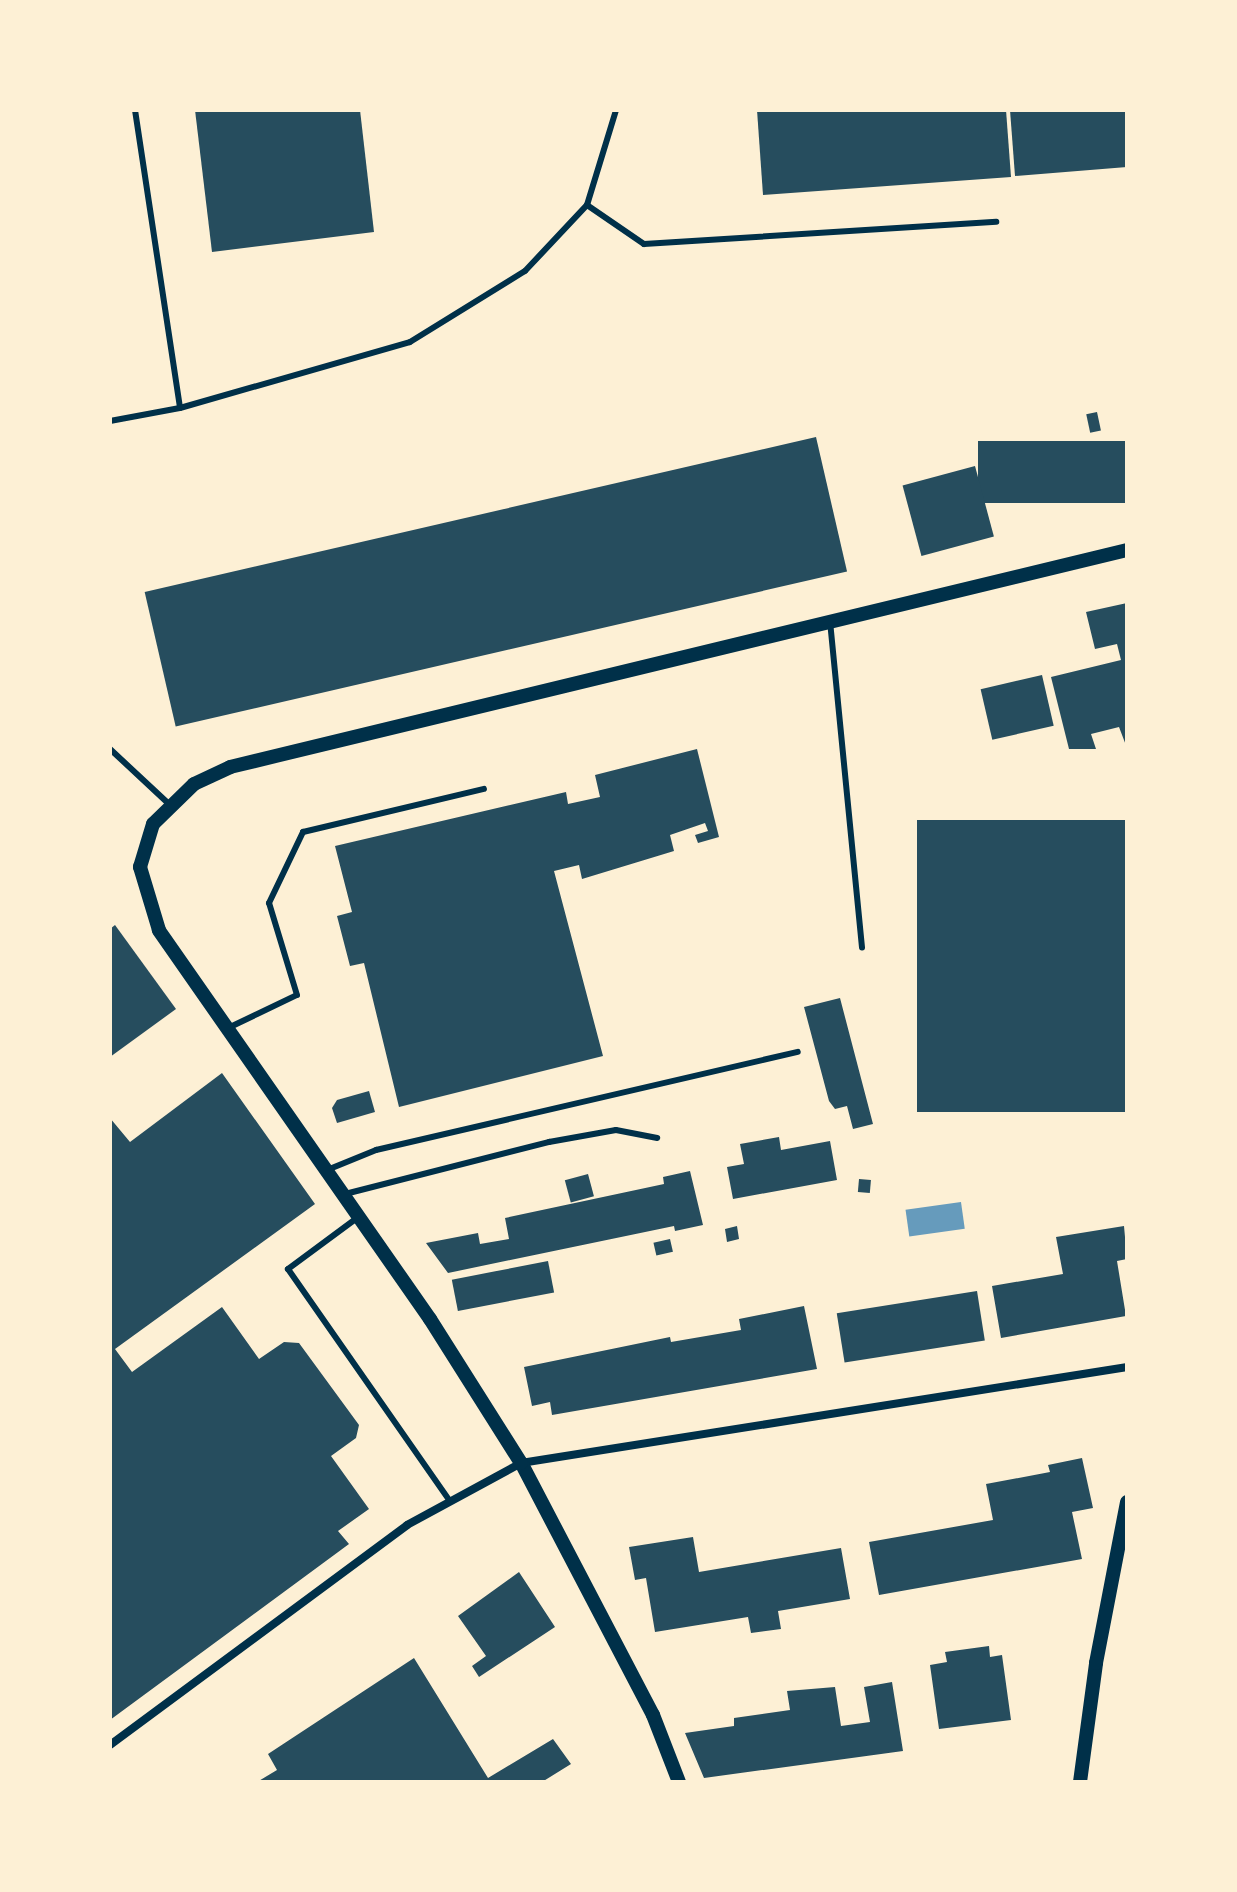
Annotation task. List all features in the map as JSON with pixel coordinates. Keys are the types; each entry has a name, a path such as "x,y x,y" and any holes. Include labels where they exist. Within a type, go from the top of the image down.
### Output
{"street":[{"path":"679,1782 653,1715 521,1463 360,1216 159,930 146,898 140,867 146,845 169,804 194,784 230,767 1127,550"},
{"path":"110,1745 407,1525 521,1463 1127,1367"},
{"path":"1080,1782 1096,1663 1127,1502"}],"lane":[{"path":"135,110 180,408"},
{"path":"110,421 180,408 410,342 525,271 587,205 616,110"},
{"path":"587,205 644,244 996,222"},
{"path":"830,621 862,947"},
{"path":"110,749 169,804"},
{"path":"228,1028 297,995 269,903 303,832 484,789"},
{"path":"327,1170 376,1150 798,1052"},
{"path":"345,1194 549,1142 616,1130 657,1138"},
{"path":"360,1216 288,1269 450,1501"}],"water":[{"path":"961,1202 965,1229 909,1237 906,1210"}],"building":[{"path":"195,110 360,110 374,232 212,252"},
{"path":"757,110 1006,110 1011,177 763,195"},
{"path":"1010,110 1127,110 1127,167 1015,176"},
{"path":"1097,412 1101,431 1090,433 1086,414"},
{"path":"816,437 847,571 176,726 145,592"},
{"path":"978,441 1127,441 1127,503 978,503"},
{"path":"975,466 994,537 921,556 903,485"},
{"path":"1127,603 1127,748 1119,727 1091,734 1096,749 1069,749 1051,677 1121,660 1117,644 1095,649 1086,612"},
{"path":"1042,675 1054,726 992,740 981,689"},
{"path":"697,749 719,837 698,843 695,835 708,831 705,823 670,835 674,851 582,879 579,865 554,871 603,1056 399,1107 364,963 350,966 337,916 352,912 335,846 566,792 568,804 600,797 595,775"},
{"path":"917,820 1127,820 1127,1112 917,1112"},
{"path":"115,925 176,1009 110,1057 110,929"},
{"path":"840,998 873,1124 853,1129 847,1106 835,1109 829,1101 804,1007"},
{"path":"222,1073 315,1204 115,1349 132,1372 222,1307 259,1359 284,1342 299,1343 359,1425 356,1438 331,1456 369,1509 338,1531 349,1544 110,1720 110,1118 130,1142"},
{"path":"369,1091 375,1112 337,1123 332,1108 337,1100"},
{"path":"779,1137 781,1150 830,1141 837,1180 733,1199 727,1167 744,1164 740,1144"},
{"path":"690,1171 703,1225 675,1231 674,1226 448,1273 426,1243 478,1233 480,1244 509,1239 505,1218 664,1184 663,1177"},
{"path":"588,1174 594,1196 571,1202 565,1180"},
{"path":"859,1179 871,1180 870,1193 858,1192"},
{"path":"737,1226 739,1239 727,1242 725,1229"},
{"path":"1124,1226 1127,1259 1117,1261 1126,1316 1001,1338 992,1286 1063,1274 1056,1237"},
{"path":"670,1239 673,1252 656,1255 653,1243"},
{"path":"548,1261 554,1292 458,1311 452,1280"},
{"path":"977,1291 985,1340 845,1363 837,1313"},
{"path":"804,1306 817,1369 552,1415 550,1402 532,1406 524,1367 670,1337 671,1342 741,1330 739,1319"},
{"path":"1082,1458 1093,1508 1072,1512 1082,1559 879,1595 869,1542 993,1520 986,1484 1050,1472 1048,1465"},
{"path":"693,1537 699,1572 841,1548 850,1599 778,1611 781,1629 751,1633 748,1617 655,1632 646,1578 635,1580 629,1547"},
{"path":"519,1572 555,1627 479,1677 472,1666 486,1656 458,1616"},
{"path":"989,1646 990,1657 1002,1655 1011,1720 939,1729 930,1665 947,1662 945,1652"},
{"path":"414,1658 488,1778 553,1739 571,1764 542,1782 257,1782 277,1770 268,1754"},
{"path":"892,1682 903,1751 704,1778 685,1733 734,1726 734,1718 790,1710 787,1691 835,1687 841,1726 870,1722 864,1687"}]}
